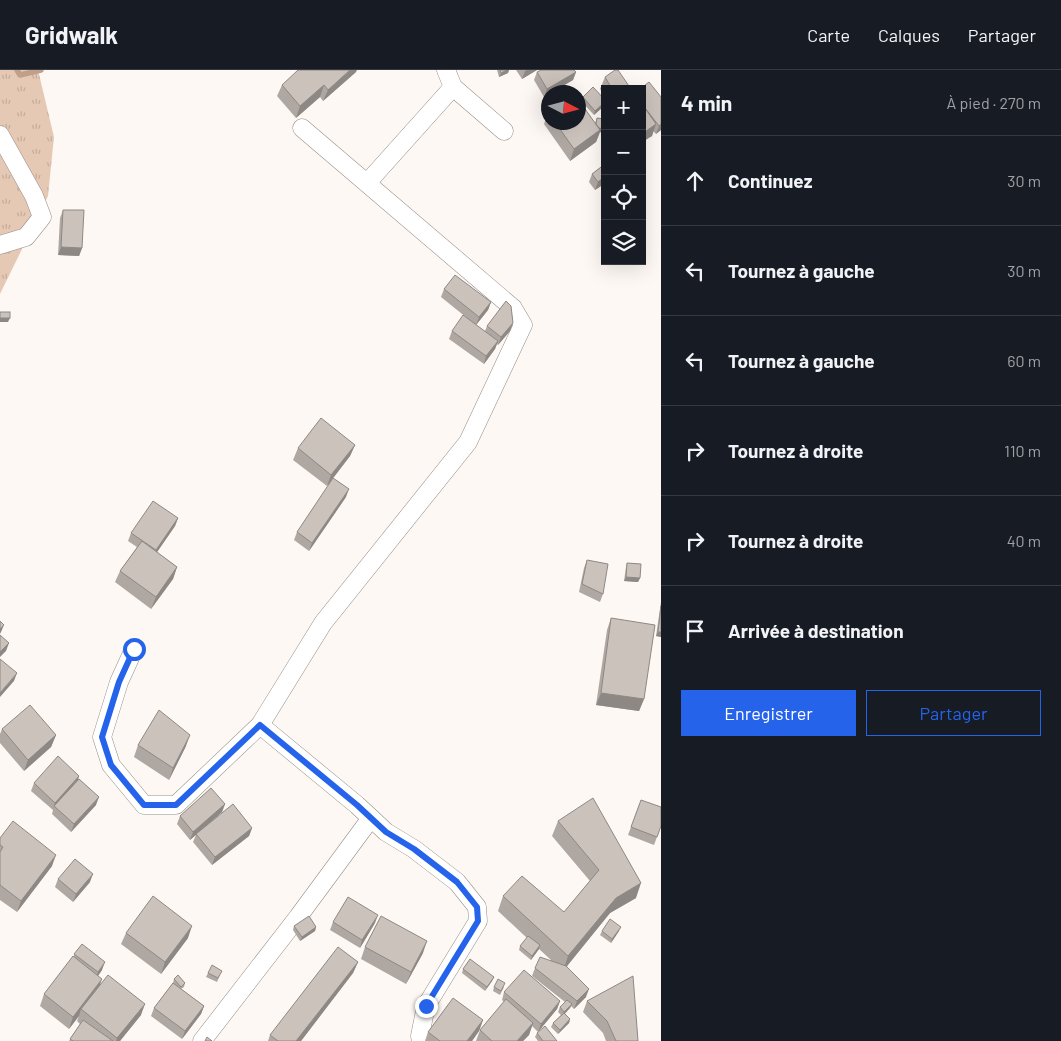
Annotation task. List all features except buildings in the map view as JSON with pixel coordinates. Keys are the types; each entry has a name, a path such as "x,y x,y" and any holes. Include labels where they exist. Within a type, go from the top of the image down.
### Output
{"street":[{"path":"446,70 453,86 504,131"},
{"path":"367,184 453,86"},
{"path":"134,649 119,682 102,737 111,765 144,805 176,805 260,725 323,623 468,442 523,325 513,308 302,128"},
{"path":"0,135 34,196 42,217 26,237 0,245"},
{"path":"260,725 386,832 414,849 457,882 477,907 478,921 426,1006 420,1036 421,1041"},
{"path":"202,1041 298,917 371,818"}],"green space":[{"path":"0,70 38,70 54,137 48,196 0,294"}],"waterway":[{"path":"17,70 20,75 41,70"}],"route":[{"path":"134,649 119,682 102,737 111,765 144,805 176,805 260,725 357,805 386,832 414,849 457,882 477,907 478,921 426,1006"}]}
